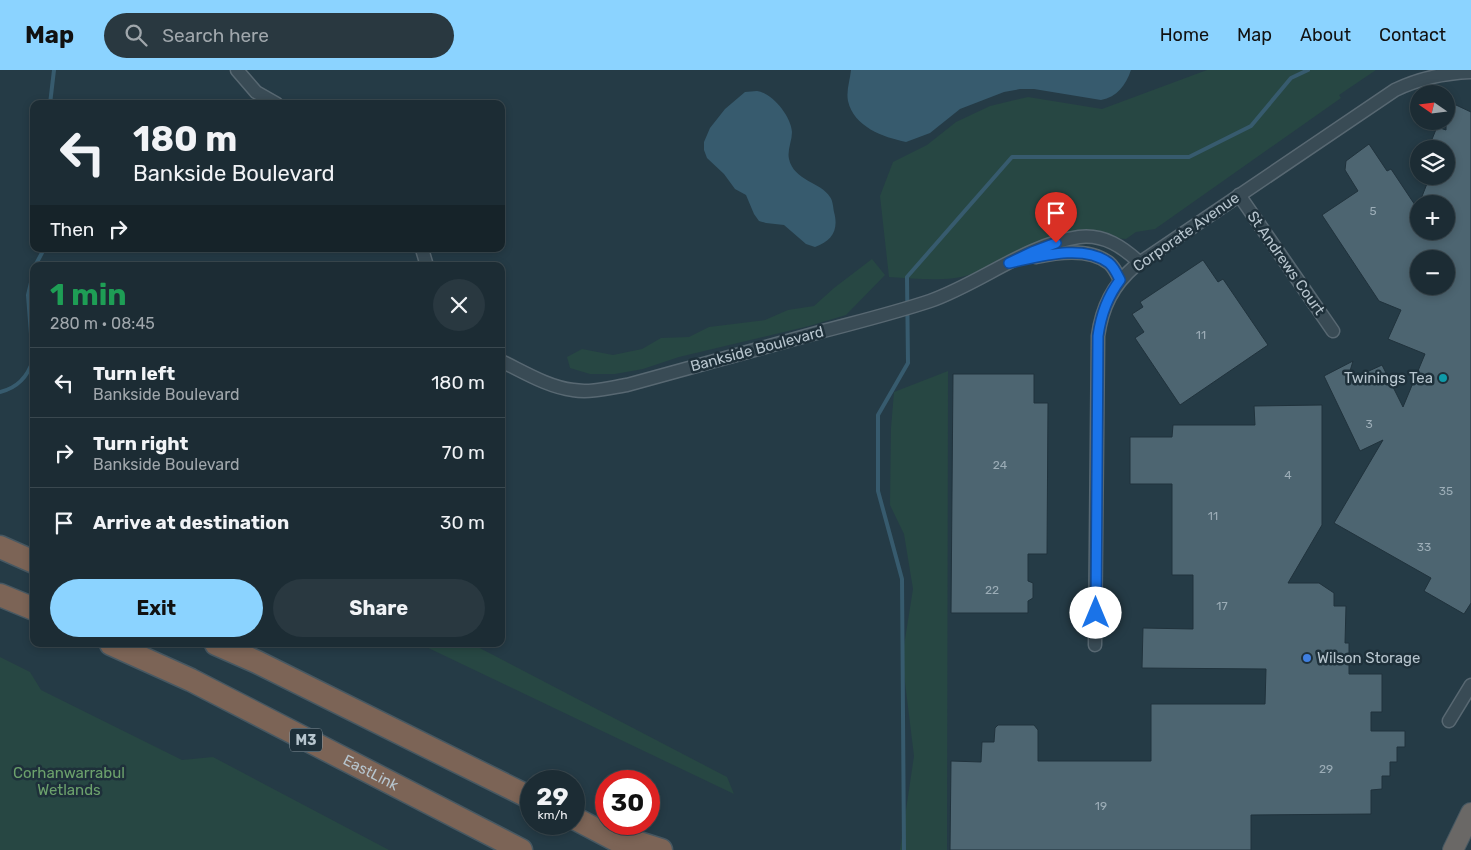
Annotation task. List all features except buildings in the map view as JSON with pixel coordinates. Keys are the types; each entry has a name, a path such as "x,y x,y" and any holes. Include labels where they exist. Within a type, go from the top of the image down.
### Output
{"highway":[{"path":"0,547 30,560"},
{"path":"0,594 30,607"},
{"name":"EastLink","path":"117,647 191,680 506,845 521,850"},
{"path":"223,647 257,662 520,793"},
{"path":"1453,850 1471,814"},
{"path":"607,835 635,850"},
{"path":"613,835 661,850"}],"street":[{"path":"237,70 256,92 270,100"},
{"name":"Corporate Avenue","path":"1095,645 1098,336 1102,314 1107,301 1120,280 1140,263 1395,90 1414,80 1432,75 1451,72 1471,72"},
{"name":"St Andrews Court","path":"1239,195 1333,331"},
{"name":"Bankside Boulevard","path":"505,363 540,380 573,390 600,390 626,385 930,300 1032,252 1056,243 1081,237 1101,238 1122,247 1140,263"},
{"name":"Bankside Boulevard","path":"1009,263 1051,254 1080,253 1100,258 1108,263 1120,280"},
{"path":"1449,721 1471,685"}],"green space":[{"path":"1207,70 1376,70 1339,95 1341,98 1155,229 1136,232 1126,239 1088,230 1072,231 1027,247 963,277 933,279 889,277 880,196 893,162 927,145 956,122 990,106 1028,97 1102,109"},
{"path":"872,259 885,275 846,315 809,326 679,357 643,369 615,374 590,374 570,368 567,357 582,349 613,355 642,349 661,338 689,337 709,327 765,320 788,310 814,306"},
{"path":"948,371 947,850 900,850 914,756 902,658 913,589 904,534 890,505 891,428 894,392"},
{"path":"426,647 478,647 727,777 734,794"},
{"name":"Corhanwarrabul Wetlands","path":"0,657 30,672 41,690 182,760 213,757 389,850 0,850"}],"water":[{"path":"851,70 1131,70 1120,90 1112,96 1101,100 1034,89 1004,92 960,109 930,133 906,142 879,134 856,118 848,101"},
{"path":"757,91 769,96 780,106 788,119 792,132 789,159 796,172 826,192 832,200 836,224 835,229 830,238 821,245 815,247 806,244 784,225 759,221 746,195 735,189 724,174 707,158 704,142 710,128 725,109 745,92"}],"waterway":[{"path":"50,100 54,70"},
{"path":"904,850 902,579 878,491 878,415 908,363 907,277 1012,157 1189,157 1251,126 1291,78 1308,70"},
{"path":"37,262 42,252"},
{"path":"30,287 28,295 30,321"},
{"path":"0,392 12,388 21,381 30,367"}],"place":[{"name":"Twinings Tea","path":"1443,378"},
{"name":"Wilson Storage","path":"1307,658"}],"route":[{"path":"1056,243 1009,263 1051,254 1080,253 1100,258 1108,263 1112,266 1120,280 1107,301 1102,314 1098,336 1096,613"}]}
